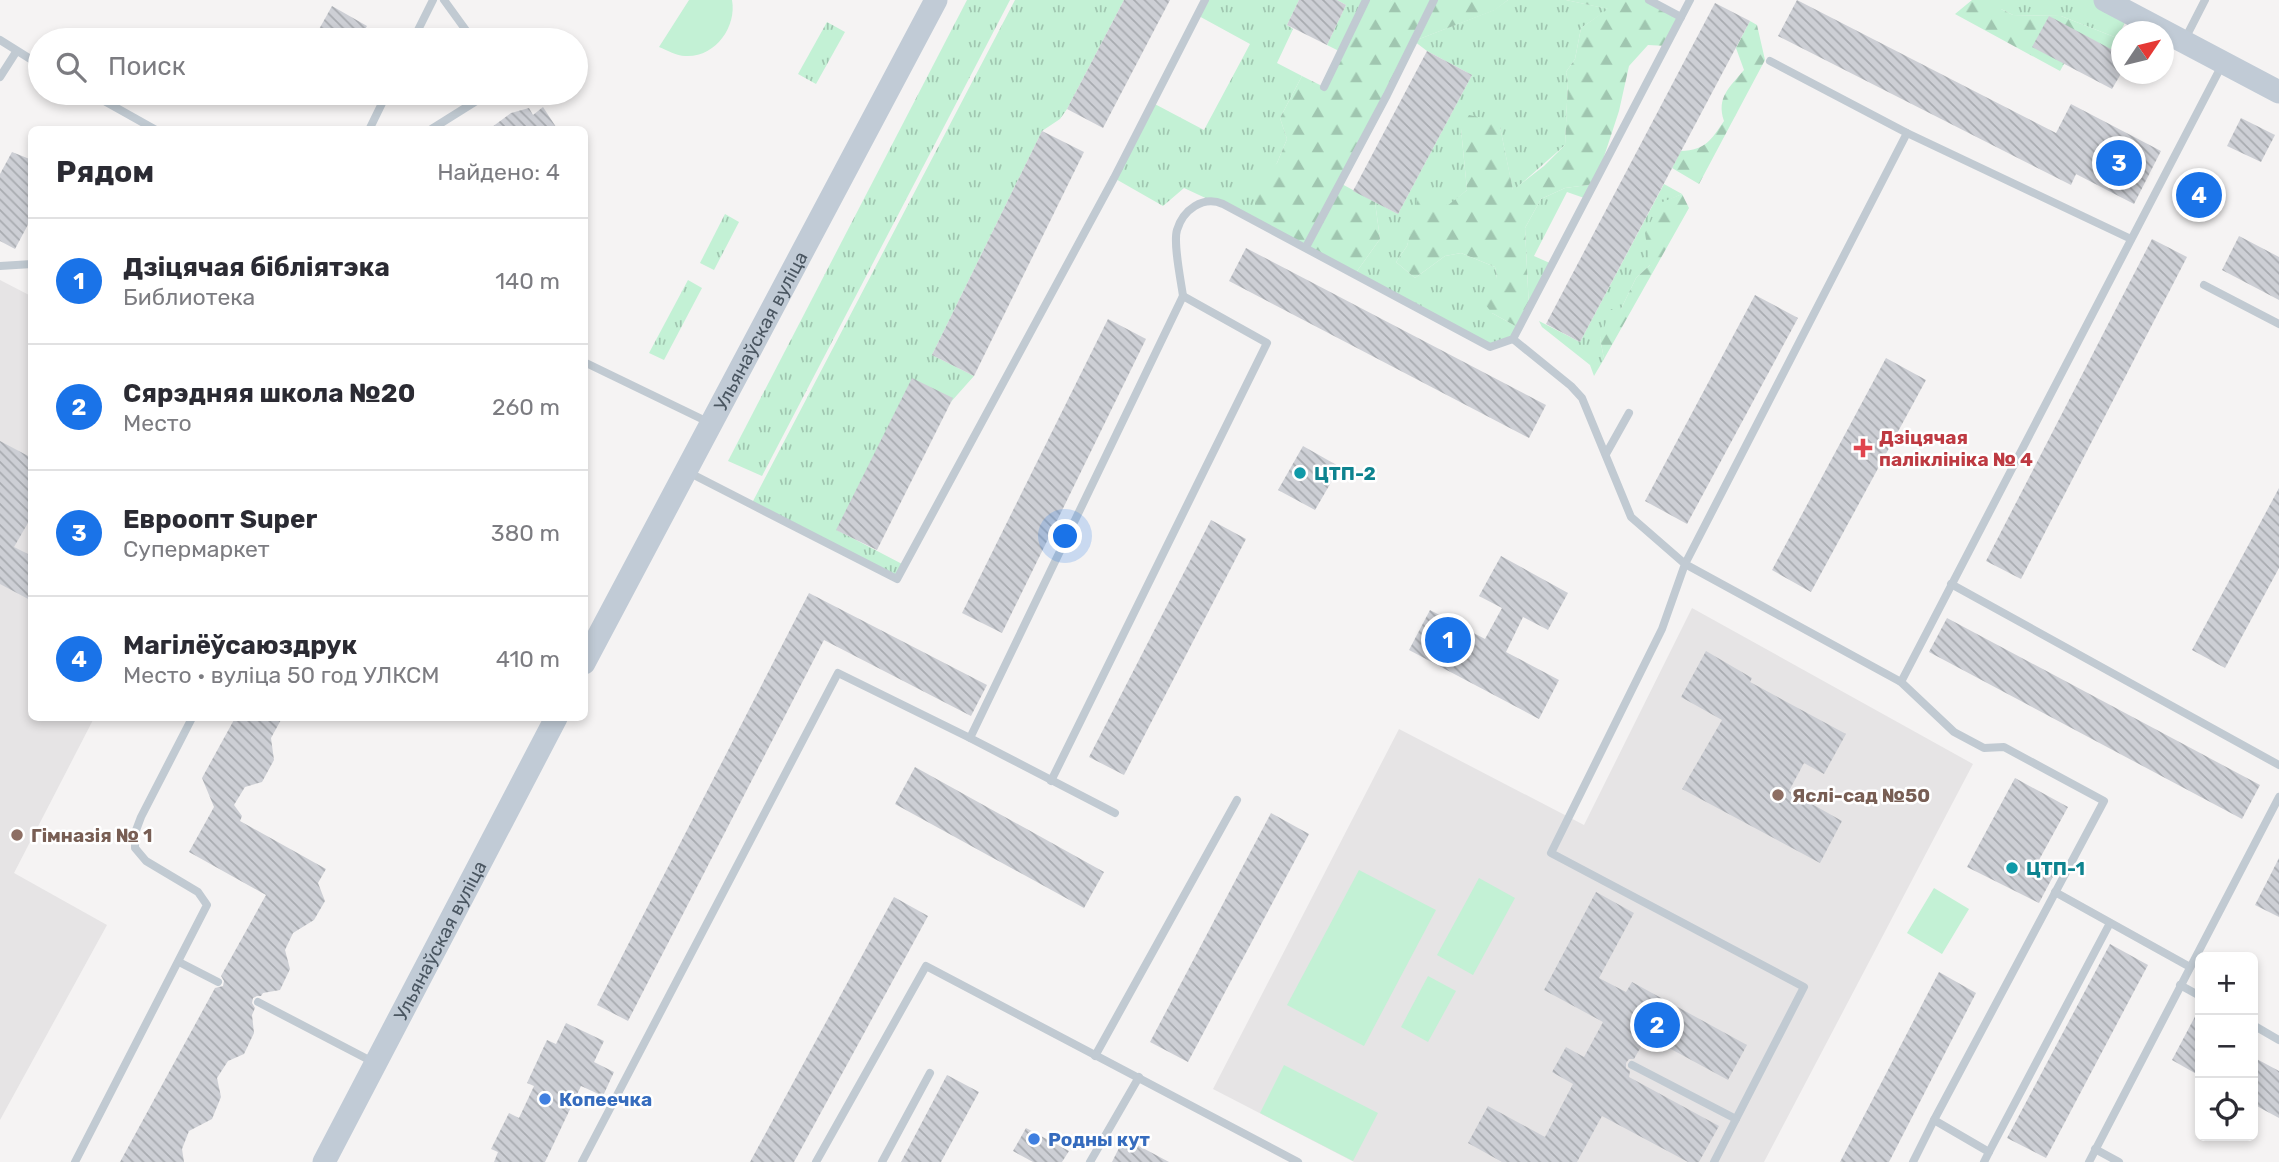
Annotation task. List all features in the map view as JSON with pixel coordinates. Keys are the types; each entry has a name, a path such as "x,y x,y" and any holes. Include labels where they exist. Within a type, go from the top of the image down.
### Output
{"main road":[{"path":"2105,0 2279,92"},
{"name":"Ульянаўская вуліца","path":"588,655 932,1"},
{"name":"Ульянаўская вуліца","path":"324,1162 554,721"}],"lane":[{"path":"419,28 433,0"},
{"path":"444,0 464,28"},
{"path":"686,471 897,579 1114,178 1205,0"},
{"path":"1324,87 1366,0"},
{"path":"1306,247 1434,0"},
{"path":"1648,0 1681,17"},
{"path":"970,738 1183,296 1177,231 1188,213 1198,204 1211,200 1217,202 1490,347 1513,339 1690,0"},
{"path":"2183,41 2205,0"},
{"path":"0,40 28,58"},
{"path":"0,78 16,52"},
{"path":"1770,61 1907,133 2131,239"},
{"path":"1901,682 2223,62"},
{"path":"111,105 149,126"},
{"path":"371,126 381,105"},
{"path":"435,126 470,105"},
{"path":"1714,1162 1804,987 1551,853 1662,629 1685,564 1907,133"},
{"path":"0,266 28,264"},
{"path":"2204,285 2279,324"},
{"path":"1051,781 1267,343 1183,296"},
{"path":"1513,339 1572,386 1582,398 1632,517 1685,564 1901,682 1954,732 1984,748 2004,747 2104,801 1913,1162"},
{"path":"588,364 710,424"},
{"path":"1606,454 1629,414"},
{"path":"1951,584 2279,765"},
{"path":"582,1162 838,673 1115,813"},
{"path":"75,1162 207,905 198,892 146,861 135,848 135,833 141,817 190,721"},
{"path":"2089,1162 2279,797"},
{"path":"1095,1056 1237,800"},
{"path":"2055,892 2190,967"},
{"path":"1984,1162 2110,923"},
{"path":"179,962 218,982"},
{"path":"817,1162 926,966 1298,1162"},
{"path":"2180,985 2195,993"},
{"path":"258,1002 376,1063"},
{"path":"2258,1028 2279,1040"},
{"path":"1632,1065 1735,1119"},
{"path":"882,1162 930,1073"},
{"path":"1090,1162 1139,1077"},
{"path":"1934,1120 1989,1152"},
{"path":"2095,1149 2119,1162"}],"shaded area":[{"path":"0,280 28,294 28,721 92,721 14,873 107,925 0,1120"},
{"path":"1692,608 1973,764 1764,1162 1354,1162 1213,1089 1399,729 1584,825"}],"green space":[{"path":"689,0 732,0 733,10 722,39 706,52 682,56 659,47"},
{"path":"967,0 1010,0 762,476 728,461"},
{"path":"1015,0 1124,0 1067,109 1060,119 1042,131 932,355 974,376 837,530 904,565 897,579 752,503"},
{"path":"1205,0 1299,0 1287,25 1293,29 1277,63 1302,76 1280,118 1287,139 1277,163 1255,200 1255,221 1184,188 1163,206 1114,178 1151,102 1204,130 1250,44 1197,15"},
{"path":"1337,0 1392,0 1341,52 1327,45 1346,5"},
{"path":"1392,0 1508,0 1495,10 1414,41 1340,183 1375,202 1380,239 1355,274 1255,221 1255,200 1259,181 1277,163 1287,139 1280,118 1302,76 1324,87 1354,25"},
{"path":"1508,0 1566,0 1609,9 1581,28 1575,59 1566,72 1568,81 1565,145 1513,191 1500,127 1461,129 1467,190 1447,207 1413,223 1407,246 1396,262 1415,278 1445,256 1461,253 1495,267 1497,278 1492,313 1519,328 1513,339 1490,347 1355,274 1380,239 1375,202 1398,214 1472,75 1414,41 1494,10"},
{"path":"1566,0 1649,0 1681,17 1667,46 1648,45 1629,66 1619,111 1595,184 1565,188 1541,199 1525,228 1529,309 1519,328 1492,313 1485,304 1487,287 1497,278 1495,267 1461,253 1445,256 1415,278 1396,262 1407,246 1418,198 1440,193 1447,206 1467,190 1461,129 1469,115 1488,119 1500,127 1513,190 1544,166 1565,145 1568,81 1566,72 1575,59 1581,28 1608,9"},
{"path":"1972,0 2001,0 2001,9 2013,15 2061,16 2111,36 2111,49 2064,64 2060,71 1955,14"},
{"path":"2001,0 2105,0 2130,13 2126,21 2111,21 2111,36 2061,16 2013,15 2001,9"},
{"path":"1750,21 1757,25 1765,60 1699,184 1672,168 1681,151 1696,149 1707,143 1724,121 1723,99 1729,87 1744,70 1736,48"},
{"path":"827,22 845,32 816,84 798,74"},
{"path":"1595,184 1587,199 1567,192 1534,256 1552,264 1529,309 1525,228 1541,199 1565,188"},
{"path":"1664,184 1682,194 1660,204 1650,265 1636,278 1621,309 1600,338 1604,359 1594,376 1590,365 1542,327 1539,321 1580,342"},
{"path":"1682,194 1689,208 1604,359 1600,338 1611,309 1621,309 1636,278 1650,265 1645,233 1660,203"},
{"path":"725,214 739,222 714,270 700,263"},
{"path":"688,280 702,288 664,360 649,353"},
{"path":"1359,870 1436,910 1364,1046 1287,1005"},
{"path":"1479,878 1515,898 1473,975 1437,955"},
{"path":"1934,888 1969,909 1942,954 1907,933"},
{"path":"1428,976 1456,991 1428,1042 1401,1027"},
{"path":"1284,1065 1378,1113 1353,1161 1260,1113"}],"building":[{"path":"1124,0 1170,0 1103,128 1067,109"},
{"path":"1299,0 1337,0 1346,5 1327,45 1287,25"},
{"path":"1797,0 2056,133 2071,104 2161,151 2134,204 2076,174 2071,185 1778,36"},
{"path":"1715,3 1750,21 1580,342 1546,324"},
{"path":"332,6 367,26 366,28 320,28"},
{"path":"2049,16 2111,49 2111,84 2115,84 2112,89 2032,47"},
{"path":"1427,51 1472,75 1398,214 1353,191"},
{"path":"543,107 555,126 493,126 511,113 529,108 533,115"},
{"path":"2241,118 2275,135 2261,162 2227,146"},
{"path":"1042,131 1084,152 974,376 932,355"},
{"path":"12,152 28,158 28,225 15,249 0,241 0,174"},
{"path":"2195,180 2212,188 2202,210 2185,202"},
{"path":"2239,236 2279,257 2279,300 2222,270"},
{"path":"2152,239 2187,257 2021,579 1986,561"},
{"path":"1246,248 1546,405 1529,438 1229,281"},
{"path":"1755,295 1798,318 1687,524 1645,501"},
{"path":"1108,319 1146,339 1002,633 962,613"},
{"name":"Дзіцячая паліклініка № 4","path":"1886,358 1926,380 1811,592 1772,570"},
{"path":"912,378 953,398 877,550 836,530"},
{"path":"0,441 28,456 28,523 14,547 28,554 28,599 0,584"},
{"path":"1303,446 1340,467 1315,510 1278,490"},
{"path":"2279,488 2279,568 2225,668 2192,650"},
{"path":"1211,520 1246,539 1124,775 1089,757"},
{"path":"1501,556 1568,593 1548,630 1523,617 1506,652 1559,680 1539,719 1409,650 1430,610 1485,639 1502,608 1479,596"},
{"path":"809,593 987,685 971,716 824,640 628,1021 597,1005"},
{"path":"1947,618 2260,785 2242,819 1929,652"},
{"path":"1706,651 1752,678 1750,682 1846,734 1824,774 1804,763 1789,791 1842,821 1820,863 1682,789 1722,720 1681,697"},
{"path":"233,721 280,721 271,738 274,760 262,782 245,787 234,805 242,816 240,821 326,869 318,883 325,901 314,920 293,933 285,950 290,969 280,990 253,998 254,1033 244,1054 228,1061 217,1078 221,1097 212,1119 189,1131 182,1149 184,1162 120,1162 215,988 223,986 221,976 266,895 189,852 214,807 202,778"},
{"path":"915,767 1104,872 1084,908 895,804"},
{"path":"2015,778 2068,807 2039,860 2057,869 2039,903 1967,867"},
{"path":"1271,813 1309,834 1188,1062 1150,1042"},
{"path":"2279,858 2279,917 2255,905"},
{"path":"1596,892 1634,913 1599,978 1626,992 1632,982 1747,1045 1728,1080 1647,1036 1634,1059 1629,1059 1626,1063 1626,1068 1630,1071 1629,1077 1719,1126 1699,1162 1688,1162 1602,1116 1577,1162 1502,1162 1468,1143 1488,1106 1545,1137 1573,1084 1552,1072 1566,1047 1584,1057 1603,1022 1544,990"},
{"path":"894,897 928,916 794,1162 750,1162"},
{"path":"2110,944 2148,965 2046,1158 2007,1138"},
{"path":"1939,972 1976,993 1889,1162 1840,1162"},
{"path":"2195,1016 2195,1073 2172,1060"},
{"path":"566,1023 604,1041 594,1062 614,1072 603,1096 581,1086 545,1162 494,1162 498,1152 491,1149 509,1113 519,1118 534,1086 527,1083 547,1040 556,1044"},
{"path":"2258,1060 2279,1071 2279,1118 2258,1107"},
{"path":"947,1075 979,1092 941,1162 901,1162"},
{"name":"Родны кут","path":"1026,1128 1069,1151 1062,1162 1033,1162 1013,1151"},
{"path":"1124,1138 1169,1162 1112,1162"}],"place":[{"name":"Евроопт Super","path":"2119,163"},
{"name":"Магілёўсаюздрук","path":"2199,195"},
{"name":"Дзіцячая паліклініка № 4","path":"1863,448"},
{"name":"ЦТП-2","path":"1300,473"},
{"name":"Дзіцячая бібліятэка","path":"1448,640"},
{"name":"Яслі-сад №50","path":"1778,795"},
{"name":"Гімназія № 1","path":"17,835"},
{"name":"ЦТП-1","path":"2012,868"},
{"name":"Сярэдняя школа №20","path":"1657,1025"},
{"name":"Копеечка","path":"545,1099"},
{"name":"Родны кут","path":"1034,1139"}]}
